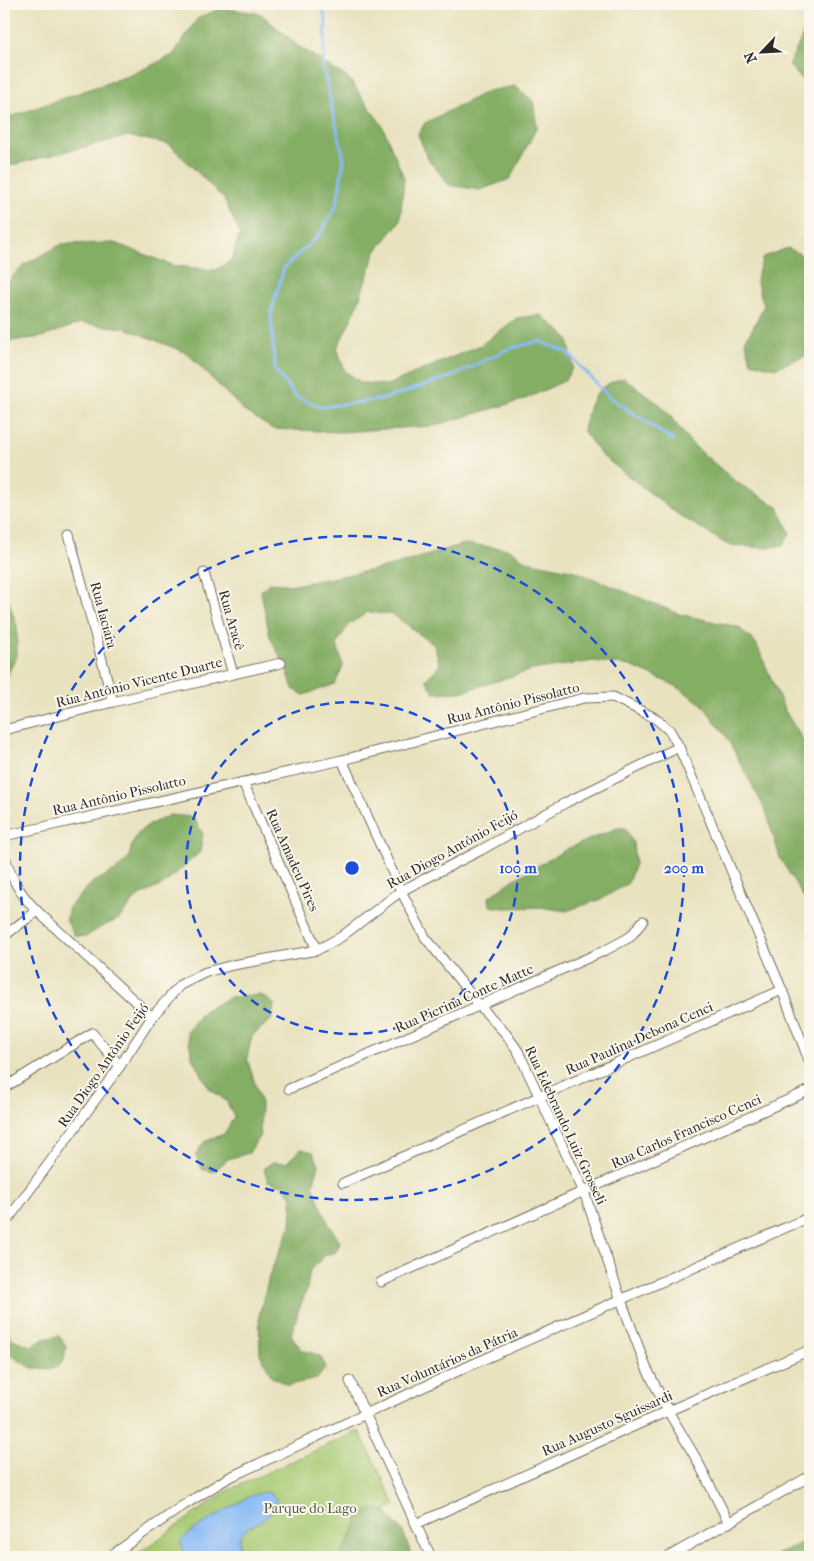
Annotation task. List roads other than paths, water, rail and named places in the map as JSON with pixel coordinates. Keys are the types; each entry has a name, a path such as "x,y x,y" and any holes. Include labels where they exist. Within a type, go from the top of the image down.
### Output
{"street":[{"name":"Rua Iaciara","path":"69,535 113,702"},
{"name":"Rua Aracê","path":"204,573 233,674"},
{"name":"Rua Antônio Vicente Duarte","path":"4,730 113,702 281,663"},
{"name":"Rua Antônio Pissolatto","path":"4,836 342,760 584,698 612,697 655,718 670,731 679,746 782,990 810,1063"},
{"name":"Rua Diogo Antônio Feijó","path":"4,1225 120,1066 152,1016 180,985 206,972 233,965 317,950 341,937 401,891 481,850 567,802 679,746"},
{"name":"Rua Edebrando Luiz Grosseli","path":"342,760 401,891 425,937 518,1051 584,1192 646,1366 668,1411 697,1460 729,1523"},
{"name":"Rua Amadeu Pires","path":"243,782 317,950"},
{"path":"4,854 9,872 21,894 37,911 152,1016"},
{"path":"4,936 37,911"},
{"name":"Rua Pierina Conte Matte","path":"289,1089 606,950 630,937 643,921"},
{"name":"Rua Paulina Debona Cenci","path":"343,1183 782,990"},
{"path":"4,1088 92,1033 120,1066"},
{"name":"Rua Carlos Francisco Cenci","path":"381,1282 810,1090"},
{"name":"Rua Voluntários da Pátria","path":"109,1557 184,1505 228,1478 473,1364 810,1217"},
{"name":"Rua Augusto Sguissardi","path":"416,1524 668,1411 810,1350"},
{"path":"350,1381 431,1557"},
{"path":"668,1557 810,1476"}],"water":[{"path":"266,1492 274,1496 276,1503 269,1514 242,1533 240,1557 187,1557 181,1542 191,1532 245,1499"}],"waterway":[{"path":"321,4 326,20 323,66 344,159 337,204 321,233 284,268 271,313 275,370 295,396 321,407 384,399 453,376 508,349 540,341 568,353 609,397 673,440"}],"park label":[{"name":"Parque do Lago","path":"310,1508"}]}
